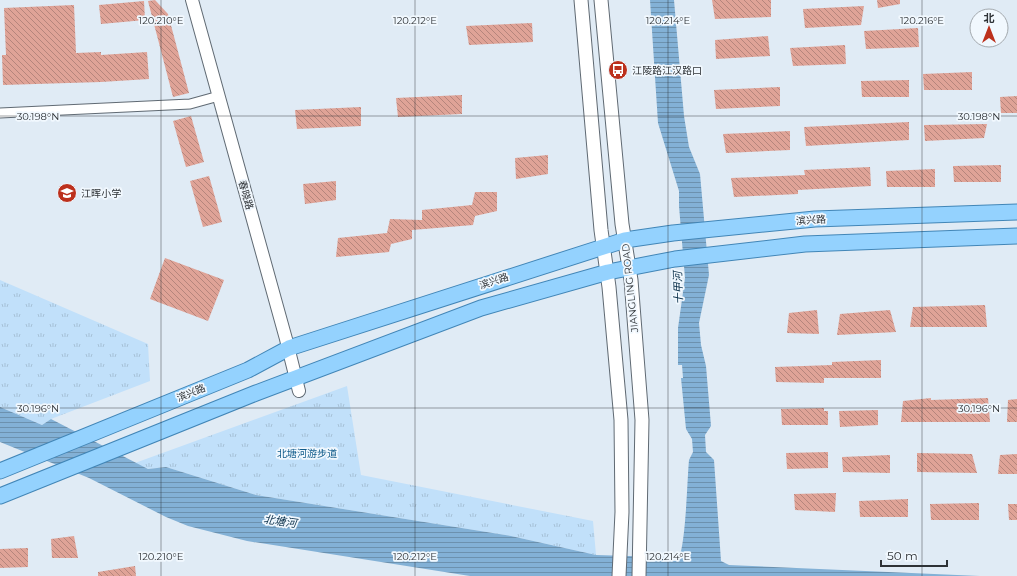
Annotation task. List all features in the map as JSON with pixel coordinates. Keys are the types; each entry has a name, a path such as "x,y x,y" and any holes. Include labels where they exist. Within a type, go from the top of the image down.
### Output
{"main road":[{"name":"JIANGLING ROAD","path":"581,0 601,230 608,272 622,420 622,512 619,576"},
{"name":"JIANGLING ROAD","path":"601,0 629,268 642,420 639,576"},
{"name":"滨兴路","path":"0,471 248,370 289,348 625,240 673,233 815,218 1017,212"},
{"path":"0,496 256,393 297,385 481,308 608,272 675,259 717,253 805,244 1017,236"}],"street":[{"name":"春晓路","path":"192,0 289,348 297,385"},
{"path":"0,113 190,104 219,96"}],"green space":[{"path":"0,280 148,344 150,381 51,419 42,425 0,407"},
{"name":"北塘河游步道","path":"347,386 361,475 593,521 596,555 511,536 256,495 166,467 148,469 135,463"}],"water":[{"name":"北塘河","path":"650,0 674,0 684,116 689,147 700,174 709,275 699,323 701,345 706,366 711,426 705,435 706,452 714,460 721,561 729,565 980,576 470,576 247,541 188,526 166,517 89,478 0,442 0,407 42,425 51,419 148,469 166,467 256,495 511,536 596,555 662,557 678,561 683,541 689,460 693,452 692,439 686,429 681,378 683,378 682,365 678,365 678,328 685,278 679,191 658,123"}],"building":[{"path":"155,0 168,14 189,93 173,97 148,1"},
{"path":"712,0 771,0 771,17 715,19"},
{"path":"877,0 900,0 900,4 878,8"},
{"path":"144,1 145,20 101,24 99,5"},
{"path":"74,5 76,53 101,52 101,55 147,52 149,79 3,85 2,55 6,55 4,8"},
{"path":"864,6 861,25 805,28 803,9"},
{"path":"532,23 533,42 469,45 466,26"},
{"path":"918,28 919,47 866,49 864,31"},
{"path":"768,36 770,56 716,59 715,40"},
{"path":"845,45 846,64 793,66 790,48"},
{"path":"972,72 972,90 924,90 923,74"},
{"path":"909,80 909,97 862,97 861,81"},
{"path":"780,87 780,106 716,109 714,90"},
{"path":"462,95 462,114 398,117 396,98"},
{"path":"1017,96 1017,113 1001,113 1000,97"},
{"path":"361,107 361,126 297,129 295,110"},
{"path":"191,116 204,162 186,167 173,121"},
{"path":"909,122 909,140 806,146 804,127"},
{"path":"987,124 984,138 925,141 924,125"},
{"path":"790,131 790,150 726,153 723,134"},
{"path":"548,155 548,174 516,179 515,158"},
{"path":"1001,165 1001,182 954,182 953,166"},
{"path":"870,167 871,186 798,190 798,194 734,197 731,178 805,175 804,170"},
{"path":"935,169 935,187 887,187 886,171"},
{"path":"209,176 222,222 203,227 190,181"},
{"path":"336,181 336,200 305,204 303,184"},
{"path":"475,192 497,192 497,211 475,216 473,225 412,230 412,239 391,244 389,252 336,257 338,238 387,233 390,219 422,220 422,210 472,205"},
{"path":"165,258 224,280 208,321 150,299"},
{"path":"985,305 987,327 910,327 913,307"},
{"path":"817,310 819,334 787,333 789,313"},
{"path":"890,310 896,332 837,335 840,314"},
{"path":"881,360 881,378 824,378 824,383 776,382 775,367 832,365 832,362"},
{"path":"931,398 931,400 988,398 990,422 901,422 903,401"},
{"path":"1017,399 1017,422 1007,422 1008,400"},
{"path":"824,408 824,411 828,411 828,425 782,425 781,409"},
{"path":"878,410 878,425 840,427 839,411"},
{"path":"828,452 828,468 787,469 786,453"},
{"path":"917,453 972,454 977,473 917,472"},
{"path":"1017,454 1017,474 998,474 1000,455"},
{"path":"890,455 890,473 843,472 842,457"},
{"path":"836,493 835,512 795,510 794,494"},
{"path":"908,499 908,517 860,517 859,501"},
{"path":"979,503 979,520 931,520 930,504"},
{"path":"1008,504 1017,504 1017,520 1009,520"},
{"path":"74,536 78,558 52,558 51,539"},
{"path":"28,548 28,567 0,568 0,549"},
{"path":"135,566 136,576 98,576 98,572"}],"place":[{"name":"江陵路江汉路口","path":"618,70"},
{"name":"江晖小学","path":"67,193"}],"water label":[{"name":"十甲河","path":"678,288"}]}
